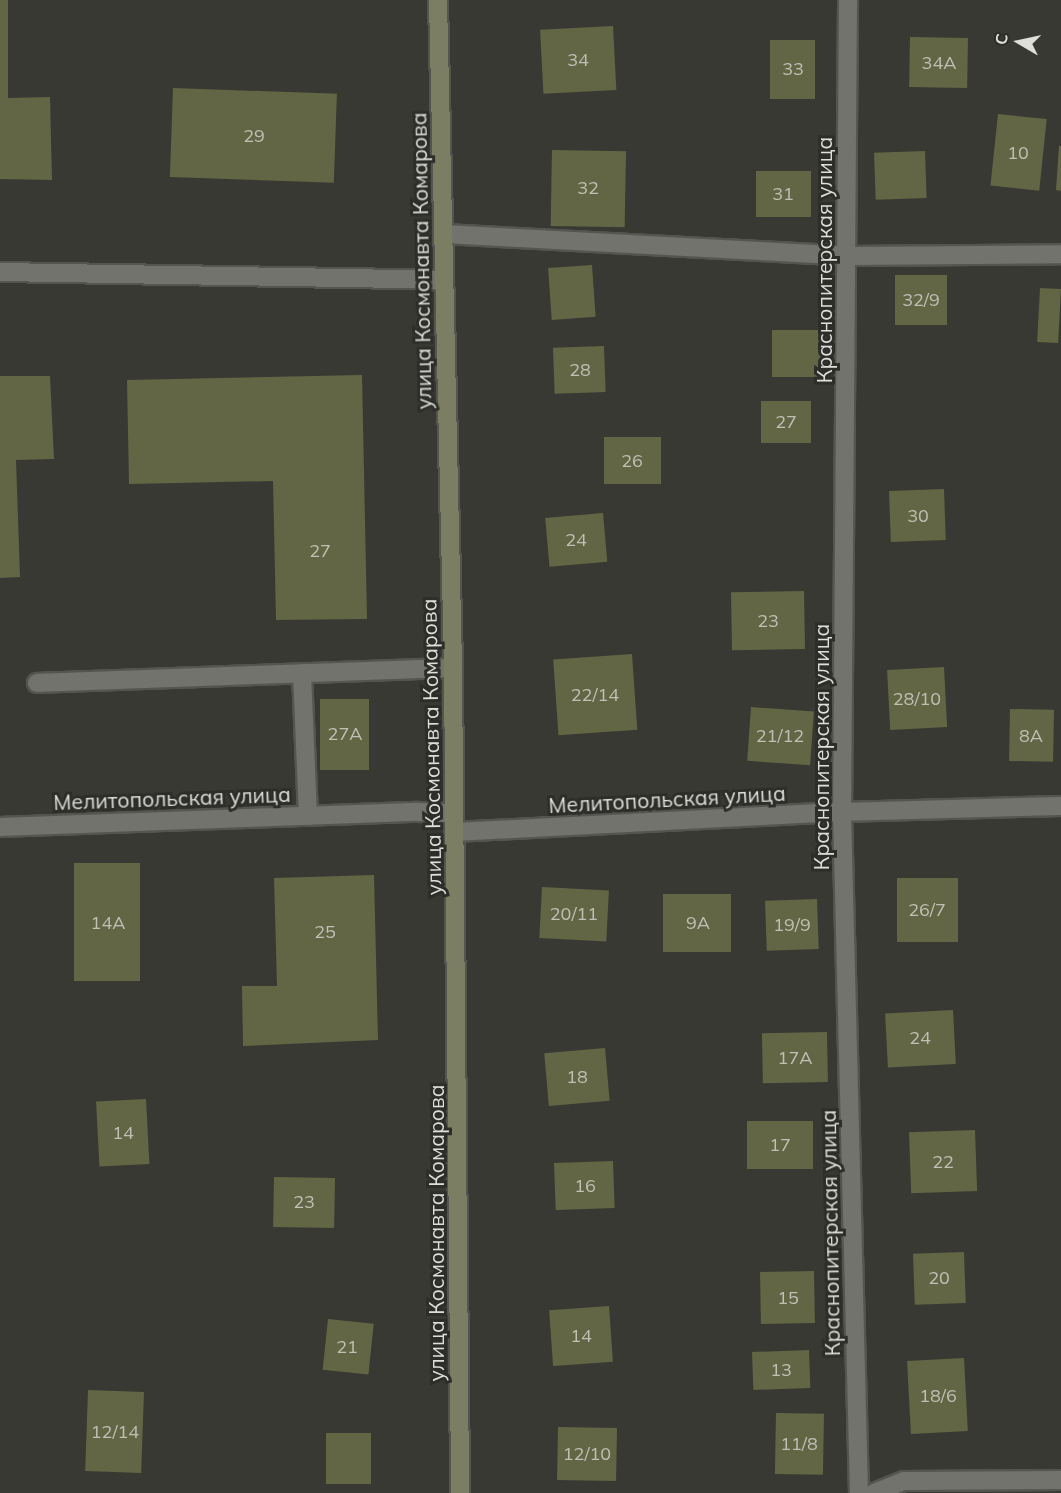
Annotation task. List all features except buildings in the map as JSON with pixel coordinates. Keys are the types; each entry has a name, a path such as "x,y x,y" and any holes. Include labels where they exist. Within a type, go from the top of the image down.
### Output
{"main road":[{"name":"улица Космонавта Комарова","path":"438,0 453,668 460,1493"}],"street":[{"name":"Краснопитерская улица","path":"848,0 842,812 859,1493"},
{"path":"444,234 847,256 1061,254"},
{"path":"0,272 444,280"},
{"path":"37,683 453,668"},
{"path":"302,674 308,816"},
{"name":"Мелитопольская улица","path":"455,832 842,812 1061,806"},
{"name":"Мелитопольская улица","path":"0,827 418,812 454,813"},
{"path":"874,1493 904,1481 1061,1480"}]}
